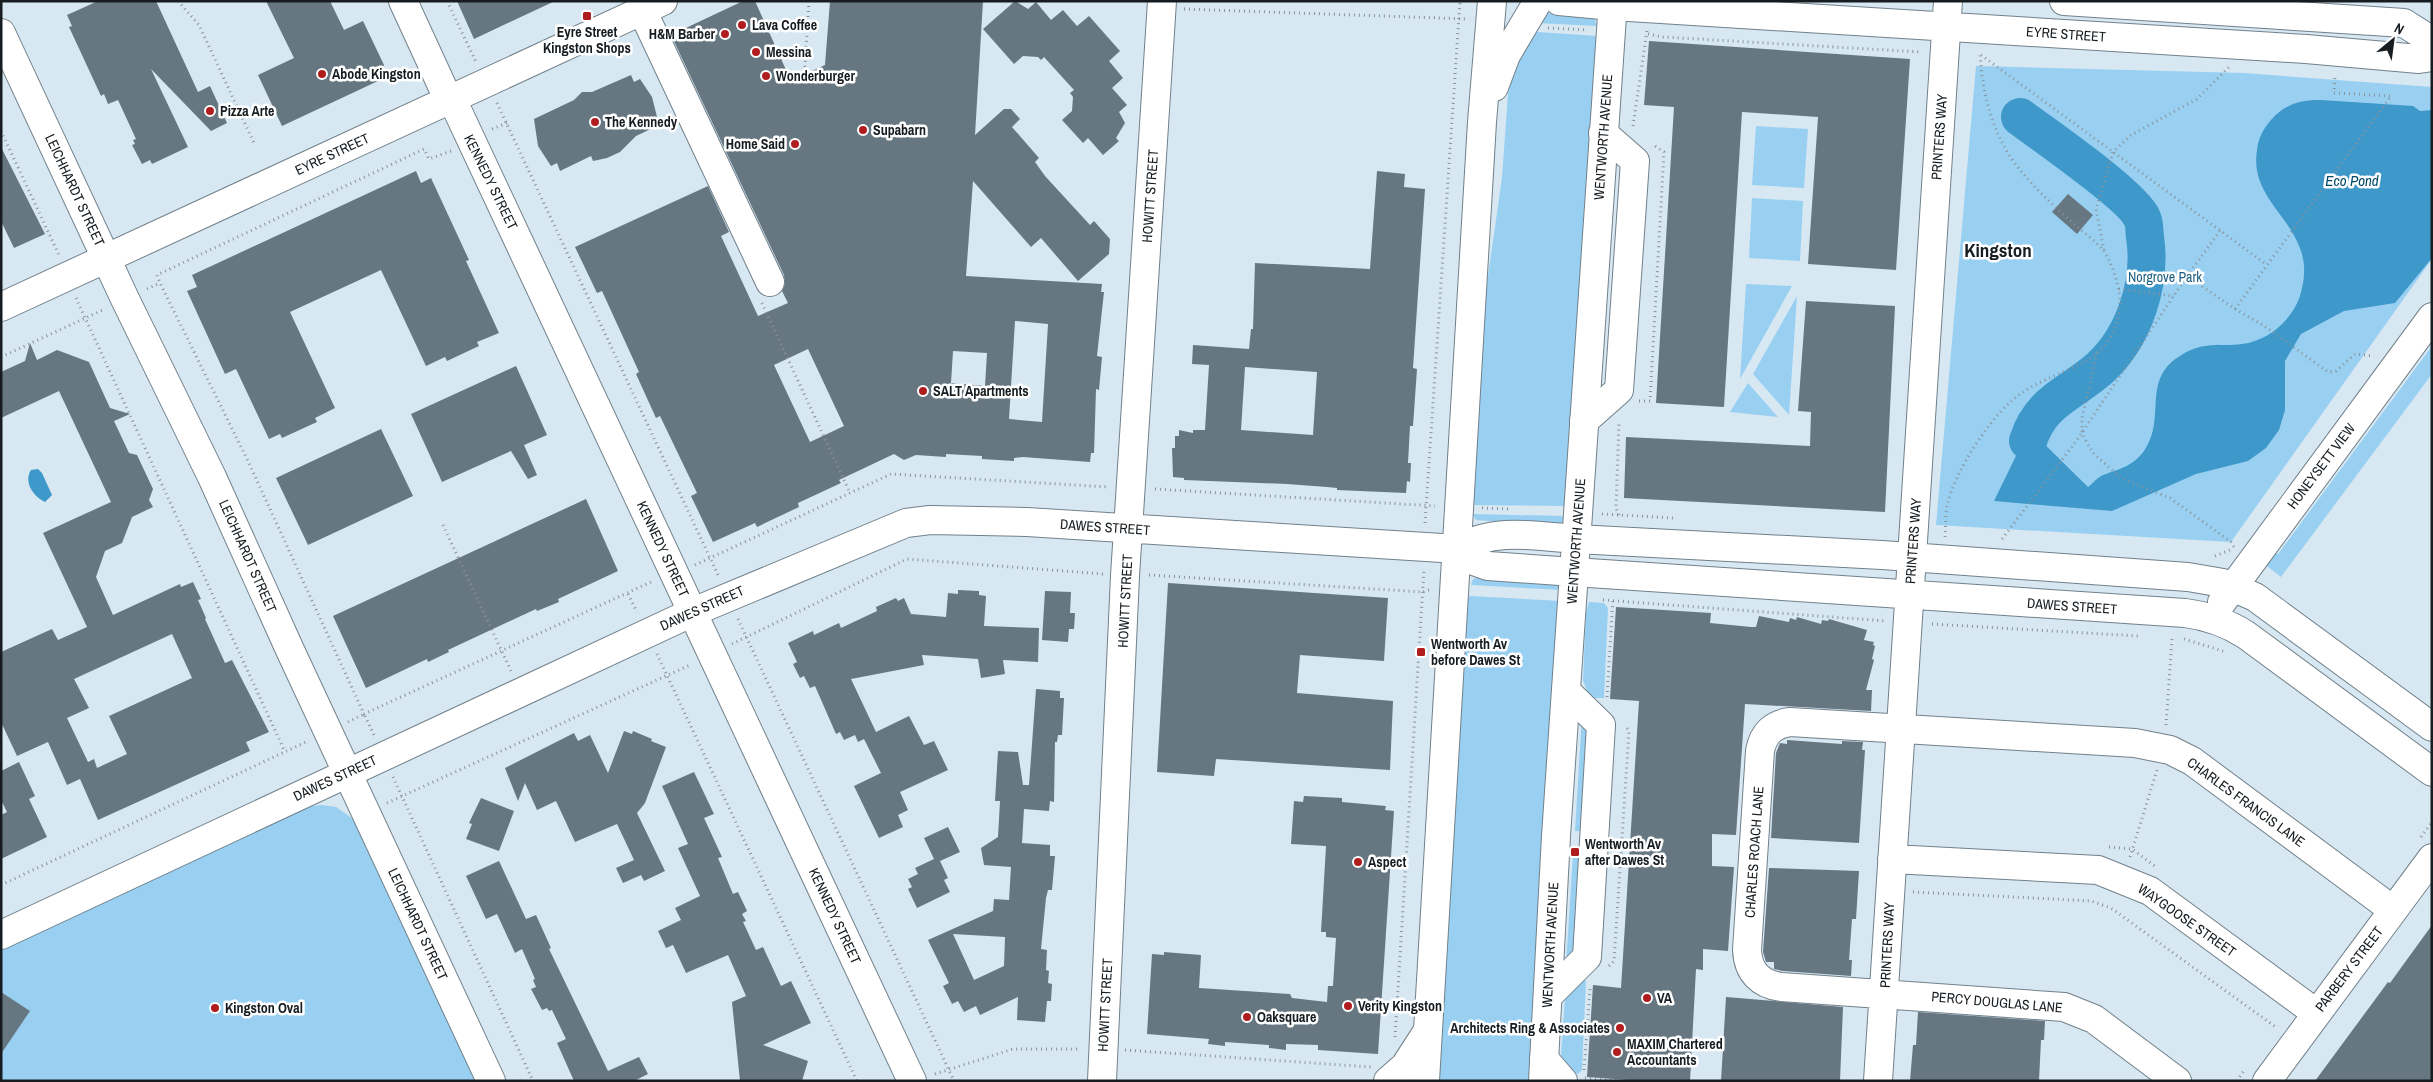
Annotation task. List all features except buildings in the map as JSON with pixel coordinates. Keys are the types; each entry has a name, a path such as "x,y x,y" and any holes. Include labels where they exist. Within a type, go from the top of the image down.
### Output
{"street":[{"name":"KENNEDY STREET","path":"403,1 450,100 663,578 693,612 919,1079"},
{"path":"1482,122 1502,64 1538,1"},
{"name":"EYRE STREET","path":"1559,1 1612,13 1699,6 1946,27 2306,49 2419,60 2432,57"},
{"path":"2064,1 2307,9 2404,23 2432,41"},
{"name":"HOWITT STREET","path":"1102,1081 1126,576 1162,4"},
{"name":"EYRE STREET","path":"1,306 487,83 642,7"},
{"path":"642,7 770,282"},
{"path":"2270,47 2273,8"},
{"path":"2306,49 2307,9"},
{"path":"1425,1081 1482,122 1492,11"},
{"name":"WENTWORTH AVENUE","path":"1544,1070 1566,691 1612,13"},
{"name":"PRINTERS WAY","path":"1878,1081 1946,27"},
{"name":"LEICHHARDT STREET","path":"1,33 125,298 212,477 347,773 491,1081"},
{"name":"HONEYSETT VIEW","path":"2214,618 2232,586 2432,317"},
{"name":"DAWES STREET","path":"1,935 693,612 906,523 930,520 1129,528 1458,549 1474,560 1488,566 1573,585 1664,579 2185,613 2214,618 2246,635 2432,772"},
{"path":"1458,549 1470,541 1492,534 1912,557 2188,576 2232,586 2267,605 2432,727"},
{"path":"1664,579 1665,543"},
{"path":"1548,996 1587,957 1601,725 1566,691"},
{"name":"CHARLES ROACH LANE","path":"1884,994 1768,984 1758,978 1751,970 1747,950 1760,751 1766,735 1776,726 1790,722 1901,729"},
{"name":"CHARLES FRANCIS LANE","path":"1901,729 2136,743 2164,749 2192,761 2393,910"},
{"name":"PARBERY STREET","path":"2266,1081 2432,858"},
{"name":"WAYGOOSE STREET","path":"1892,859 2098,870 2123,878 2150,891 2316,1013"},
{"name":"PERCY DOUGLAS LANE","path":"1884,994 2046,1004 2070,1009 2088,1016 2103,1025 2178,1081"},
{"path":"1383,1074 1405,1066 1427,1032"},
{"path":"1544,1070 1573,1079"}],"path":[{"path":"178,1 199,25 254,143"},
{"path":"447,1 954,1081"},
{"path":"809,1 805,66 811,80"},
{"path":"1,886 364,714 663,578 710,560 891,474 1426,505 1460,1"},
{"path":"1162,4 1459,18 1492,11"},
{"path":"1524,26 1612,13 1647,34 1663,37 1946,27"},
{"path":"2104,251 2042,195 2015,164 1995,128 1982,90 1980,54 2267,265"},
{"path":"2217,556 2235,549 2232,542 2170,498 2131,483 2105,466 2093,453 2082,434 2082,418 2098,353 2115,324 2120,298 2119,289 2104,251 2096,209 2113,152 2131,135 2197,99 2231,65"},
{"path":"2235,309 2391,96 2334,93 2336,66"},
{"path":"1,131 68,276 85,319 285,752"},
{"path":"455,160 450,152 430,159 424,149 157,275 248,460 533,1081"},
{"path":"2007,533 2082,434 2187,276 2220,231"},
{"path":"2187,276 2262,325 2325,371 2334,372 2355,354 2368,354 2376,358"},
{"path":"1,357 160,282"},
{"path":"2119,289 2174,296"},
{"path":"1945,535 1947,507 1956,480 1968,454 2004,408 2022,392 2083,364 2098,353"},
{"path":"443,524 521,692"},
{"path":"366,813 667,676 746,636 908,560 1126,576 1163,574 1423,592 1435,588 1455,589"},
{"path":"648,574 663,578"},
{"path":"1573,585 1908,623 2143,636"},
{"path":"1395,1039 1423,592"},
{"path":"628,594 857,1081"},
{"path":"2162,637 2185,639 2230,654"},
{"path":"2111,908 2123,878 2164,749 2172,638"},
{"path":"1910,892 2091,901 2111,908 2277,1028"},
{"path":"919,1079 948,1068 1013,1049 1103,1049 1383,1074"},
{"path":"1573,1079 1617,1081"}],"green space":[{"path":"1545,13 1594,17 1597,26 1536,23"},
{"path":"1528,33 1597,36 1568,506 1472,505 1485,297 1502,178 1508,93 1510,80"},
{"name":"Norgrove Park","path":"1976,66 2244,73 2432,87 2432,259 2231,542 1936,525"},
{"path":"1756,126 1808,129 1804,188 1752,185"},
{"path":"1752,198 1803,201 1800,261 1749,258"},
{"path":"1746,284 1792,286 1740,379"},
{"path":"1797,296 1789,415 1753,374"},
{"path":"2432,346 2432,374 2281,577 2263,563 2269,551 2278,554"},
{"path":"1748,383 1778,417 1730,412"},
{"path":"1472,514 1566,516 1562,523 1552,526 1476,520"},
{"path":"1481,577 1560,582 1562,590 1471,585 1473,579"},
{"path":"1470,596 1561,601 1531,1081 1440,1081 1436,1079 1466,599"},
{"path":"1589,602 1604,603 1608,608 1604,698 1593,698 1587,691 1583,680 1586,612"},
{"path":"1582,715 1591,721 1588,832 1575,831"},
{"path":"322,805 336,807 356,821 479,1081 1,1081 1,949 307,807"},
{"path":"1573,854 1586,855 1579,953 1566,964"},
{"path":"1578,981 1586,981 1582,1070 1578,1074 1566,1072 1561,1055 1565,998"}],"water":[{"name":"Eco Pond","path":"2321,100 2413,106 2420,111 2432,110 2432,258 2395,303 2344,311 2301,334 2285,361 2285,410 2279,430 2266,448 2248,461 2196,474 2112,511 1994,501 2029,429 2088,487 2101,476 2131,464 2144,451 2151,438 2154,425 2158,387 2162,375 2170,364 2183,354 2198,347 2252,342 2272,332 2288,317 2299,298 2302,288 2303,260 2295,238 2265,192 2259,179 2256,165 2258,146 2266,127 2282,110 2300,102"},
{"path":"38,469 42,473 52,495 45,502 37,497 29,485 28,480 31,470"}],"waterway":[{"path":"2020,117 2106,181 2135,208 2144,222 2146,255 2146,273 2138,308 2122,341 2100,368 2049,407 2034,427 2028,441"}],"place":[{"name":"Eyre Street Kingston Shops","path":"587,16"},
{"name":"Lava Coffee","path":"742,25"},
{"name":"H&M Barber","path":"725,34"},
{"name":"Messina","path":"756,52"},
{"name":"Abode Kingston","path":"322,74"},
{"name":"Wonderburger","path":"766,76"},
{"name":"Pizza Arte","path":"210,111"},
{"name":"The Kennedy","path":"595,122"},
{"name":"Supabarn","path":"863,130"},
{"name":"Home Said","path":"795,144"},
{"name":"SALT Apartments","path":"923,391"},
{"name":"Wentworth Av before Dawes St","path":"1421,652"},
{"name":"Wentworth Av after Dawes St","path":"1575,852"},
{"name":"Aspect","path":"1358,862"},
{"name":"VA","path":"1647,998"},
{"name":"Verity Kingston","path":"1348,1006"},
{"name":"Kingston Oval","path":"215,1008"},
{"name":"Oaksquare","path":"1247,1017"},
{"name":"Architects Ring & Associates","path":"1620,1028"},
{"name":"MAXIM Chartered Accountants","path":"1617,1052"}],"district":[{"name":"Kingston","path":"1998,250"}]}
